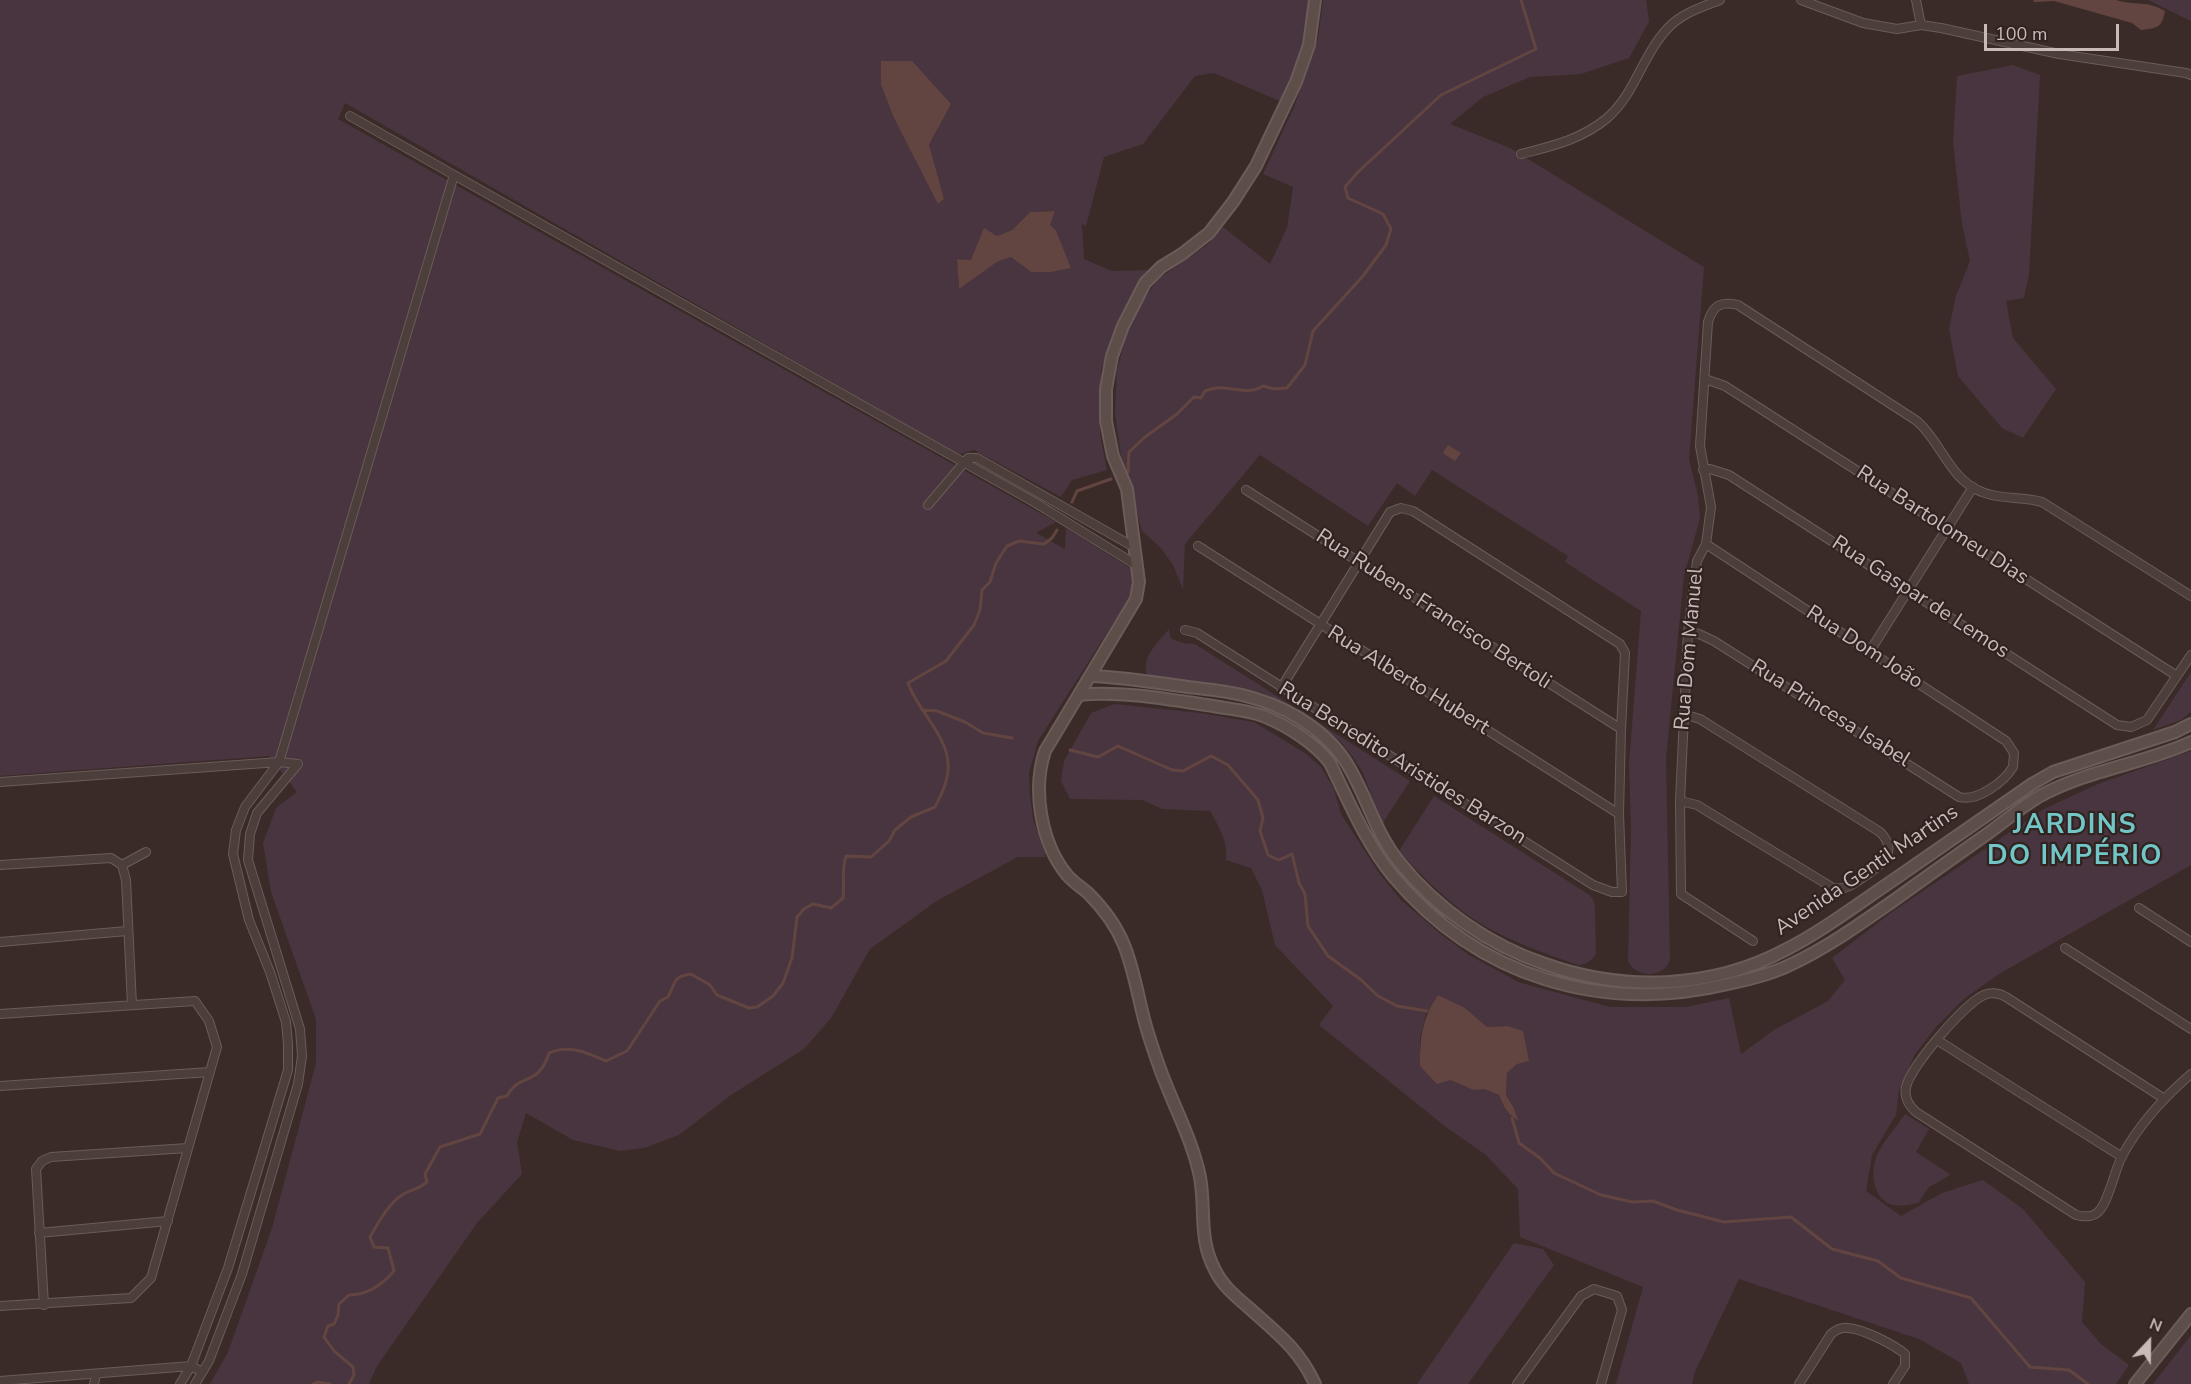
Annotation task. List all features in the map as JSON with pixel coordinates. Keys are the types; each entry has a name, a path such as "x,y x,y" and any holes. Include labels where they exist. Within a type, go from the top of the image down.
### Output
{"main road":[{"path":"1316,0 1309,45 1296,82 1256,166 1233,202 1209,233 1161,267 1145,283 1123,326 1112,356 1106,389 1106,421 1113,456 1127,489 1140,582 1136,599 1056,730 1040,767 1041,809 1051,847 1058,862 1069,878 1089,894 1114,924 1124,946 1153,1049 1192,1149 1200,1178 1203,1233 1207,1254 1216,1272 1232,1292 1294,1348 1306,1364 1316,1384"},
{"name":"Avenida Gentil Martins","path":"1091,676 1117,677 1240,694 1276,706 1302,720 1329,741 1344,760 1377,829 1399,862 1428,894 1456,917 1491,940 1527,958 1561,970 1621,982 1648,983 1696,979 1745,967 1784,951 1825,927 2032,784 2054,772 2175,732 2191,724"},
{"name":"Avenida Gentil Martins","path":"1079,695 1113,694 1242,711 1262,716 1313,746 1330,763 1366,835 1392,874 1418,903 1453,933 1476,948 1519,970 1560,984 1606,993 1648,996 1697,992 1770,974 1793,964 1843,936 2040,796 2084,778 2191,742"},
{"path":"1696,979 1697,992"},
{"path":"1606,993 1607,981"},
{"path":"1682,981 1683,993"},
{"path":"1620,994 1621,982"},
{"path":"2135,1384 2191,1314"}],"street":[{"path":"1521,154 1566,143 1606,119 1626,97 1654,45 1668,27 1683,15 1720,0"},
{"path":"1801,0 1863,23 1897,29 1921,26 1964,32 2059,54 2191,75"},
{"path":"1916,0 1921,26"},
{"path":"350,116 963,464 1034,502 1138,566"},
{"path":"180,1384 192,1366 228,1268 288,1070 286,1022 270,972 249,920 232,854 237,830 244,807 279,762 454,176"},
{"name":"Rua Dom Manuel","path":"1753,941 1681,894 1680,801 1688,632 1696,561 1706,544 1712,507 1700,446 1708,322 1711,311 1719,304 1738,305 1917,421 1935,438 1952,470 1973,488"},
{"name":"Rua Bartolomeu Dias","path":"1705,379 1725,386 2177,676"},
{"path":"928,505 968,458 977,458 1134,547"},
{"name":"Rua Gaspar de Lemos","path":"1703,470 1710,469 1729,475 2117,725 2135,726 2151,717 2177,676"},
{"path":"1870,651 1973,488 1992,496 2025,498 2042,502 2191,596"},
{"name":"Rua Rubens Francisco Bertoli","path":"1246,490 1621,729"},
{"path":"1281,688 1390,512 1401,508 1413,511 1620,644 1626,660 1621,729 1619,814"},
{"name":"Rua Dom João","path":"1706,544 2006,741 2015,758"},
{"name":"Rua Alberto Hubert","path":"1198,546 1619,814"},
{"name":"Rua Benedito Aristides Barzon","path":"1185,630 1197,633 1593,885 1612,892 1622,892 1619,814"},
{"name":"Rua Princesa Isabel","path":"1688,632 1714,641 1959,797 1970,799 1980,796 2012,771 2015,758"},
{"path":"2177,676 2191,655"},
{"path":"1113,694 1117,677"},
{"path":"1680,801 1697,804 1829,887 1840,889 1850,887 1882,864 1887,855 1886,840 1880,831 1700,719 1683,714"},
{"path":"0,782 279,762 298,764 258,813 250,834 248,860 300,1029 302,1056 298,1084 242,1274 209,1361 195,1384"},
{"path":"122,865 146,852"},
{"path":"0,865 111,858 122,865 126,880 132,1005"},
{"path":"2139,908 2191,942"},
{"path":"0,942 127,931"},
{"path":"2065,948 2191,1029"},
{"path":"2163,1098 2006,997 1994,993 1979,998 1956,1018 1937,1040 1908,1082 1906,1089 1907,1100 1916,1112 2073,1213 2083,1217 2098,1212 2102,1207 2121,1157 2140,1126 2163,1098 2191,1074"},
{"path":"0,1014 195,1001 209,1021 217,1047 151,1278 131,1298 0,1306"},
{"path":"1937,1040 2121,1157"},
{"path":"0,1086 210,1072"},
{"path":"44,1305 36,1169 42,1161 51,1158 188,1148"},
{"path":"39,1233 168,1221"},
{"path":"1517,1384 1581,1296 1594,1289 1617,1296 1622,1310 1601,1384"},
{"path":"1799,1384 1831,1334 1840,1329 1850,1328 1889,1343 1905,1353 1905,1366 1893,1384"},
{"path":"0,1381 192,1366 202,1372"},
{"path":"94,1384 96,1375"}],"shaded area":[{"path":"0,0 1311,0 1307,33 1282,102 1214,73 1195,76 1143,144 1104,157 1086,226 1082,224 1084,259 1112,271 1150,270 1134,291 1120,317 1101,370 1100,434 1107,470 1072,480 1061,497 974,450 960,454 950,450 345,103 338,119 1056,522 1036,533 1065,549 1066,528 1130,568 1134,581 1133,592 1038,741 1029,773 1030,795 1033,819 1046,857 1018,857 938,900 870,949 831,1018 804,1049 731,1095 679,1135 644,1148 620,1151 573,1140 526,1113 517,1142 522,1174 477,1223 377,1366 369,1384 210,1384 228,1352 272,1228 316,1063 316,1019 271,892 263,843 276,808 297,792 269,756 0,776","holes":["881,85 938,129 929,145 899,126","1054,211 1050,225 1071,267 1031,272 1011,257 997,262 959,288 957,259 971,260 997,236 1012,230 1030,212"]},
{"path":"1323,0 1646,0 1649,22 1629,58 1581,74 1530,77 1483,97 1450,124 1510,148 1704,267 1689,459 1698,496 1700,518 1684,576 1666,758 1670,960 1662,971 1642,973 1631,966 1628,960 1631,828 1629,764 1641,611 1565,562 1568,556 1432,470 1415,496 1397,483 1368,526 1260,455 1185,544 1183,589 1173,565 1160,547 1142,531 1121,456 1115,413 1117,370 1128,329 1158,279 1207,245 1223,227 1270,264 1287,228 1293,187 1263,174 1294,107 1318,39"},
{"path":"2033,0 2116,0 2152,5 2165,11 2158,26 2141,30 2132,23 2054,1 2034,2"},
{"path":"2148,0 2191,0 2191,21"},
{"path":"881,61 912,61 951,104 929,145 944,199 938,204 893,116 881,85"},
{"path":"2013,65 2040,75 2029,274 2024,298 2006,301 2013,338 2056,389 2023,438 2002,428 1958,376 1949,329 1956,296 1970,261 1962,224 1953,141 1957,76"},
{"path":"1055,211 1050,225 1056,231 1071,268 1051,272 1031,272 1011,257 997,262 959,289 957,259 971,260 984,228 997,236 1012,230 1030,212"},
{"path":"1448,445 1461,453 1455,461 1443,453"},
{"path":"1169,629 1170,637 1174,640 1195,644 1296,708 1260,692 1155,678 1147,674 1146,661 1156,644"},
{"path":"2191,672 2191,712 2181,720 2153,730"},
{"path":"1114,704 1201,713 1254,722 1305,753 1321,767 1334,789 1341,814 1379,873 1401,900 1469,955 1518,982 1610,1007 1686,1007 1729,998 1741,1054 1774,1030 1828,1001 1845,980 1832,958 1892,912 2044,809 2098,784 2191,751 2191,865 1999,974 1965,998 1936,1027 1915,1054 1899,1091 1896,1115 1872,1155 1866,1191 1901,1216 1942,1193 1983,1180 2023,1209 2085,1282 2082,1322 2101,1344 2129,1365 2116,1384 1969,1384 1961,1363 1919,1339 1739,1279 1695,1372 1692,1384 1616,1384 1643,1287 1520,1237 1518,1189 1486,1155 1446,1127 1319,1025 1333,1006 1275,945 1262,890 1251,868 1226,860 1224,840 1210,811 1162,809 1142,800 1070,799 1061,781 1064,761 1091,713","holes":["1465,1008 1487,1027 1507,1026 1517,1064 1507,1073 1506,1095 1514,1108 1517,1119 1508,1113 1499,1095 1484,1089 1466,1087 1420,1066 1420,1039 1427,1011"]},
{"path":"1312,719 1410,781 1382,824 1363,773 1353,757 1341,742"},
{"path":"1434,796 1593,899 1596,954 1592,959 1578,965 1494,931 1460,909 1418,871 1399,851"},
{"path":"1438,995 1465,1008 1487,1027 1507,1026 1523,1031 1529,1061 1517,1064 1507,1073 1506,1095 1518,1120 1508,1113 1499,1095 1484,1089 1474,1090 1450,1080 1437,1084 1420,1066 1423,1029 1428,1012"},
{"path":"1905,1114 1929,1129 1916,1152 1950,1174 1929,1187 1918,1203 1897,1206 1882,1199 1875,1186 1873,1172 1876,1158 1885,1141"},
{"path":"1514,1243 1543,1249 1554,1265 1468,1384 1417,1384"},
{"path":"2191,1335 2191,1384 2153,1384"}],"waterway":[{"path":"1128,472 1129,452 1145,437 1177,414 1194,397 1201,398 1205,391 1219,388 1249,390 1263,386 1274,389 1287,388 1305,365 1313,331 1363,276 1386,245 1391,229 1383,214 1348,198 1345,187 1358,172 1441,95 1536,49 1521,0"},
{"path":"1072,502 1077,491 1111,479"},
{"path":"349,1384 354,1375 353,1367 334,1351 324,1337 328,1326 334,1324 339,1304 349,1295 356,1295 374,1288 394,1271 388,1248 374,1247 370,1237 392,1203 405,1193 427,1182 425,1174 440,1147 480,1134 498,1098 507,1096 512,1088 540,1071 549,1053 571,1049 606,1061 627,1051 660,1001 668,997 675,981 681,977 691,974 710,985 717,995 749,1008 757,1007 773,996 783,983 792,958 797,917 813,904 831,908 843,898 846,856 871,857 889,841 895,830 911,817 935,807 946,781 947,754 936,730 913,695 908,683 946,661 974,625 980,610 982,590 990,582 996,563 1007,546 1019,541 1044,544 1057,530"},
{"path":"922,710 937,711 965,722 983,733 1012,738"},
{"path":"1070,750 1098,757 1118,746 1172,770 1183,771 1211,756 1228,765 1258,800 1263,818 1260,831 1268,855 1279,860 1292,854 1299,883 1305,894 1308,926 1328,956 1360,979 1378,996 1397,1006 1427,1011"},
{"path":"1512,1118 1519,1143 1540,1158 1554,1173 1601,1195 1632,1202 1653,1201 1677,1210 1724,1222 1791,1217 1832,1249 1878,1261 1901,1278 1971,1298 2030,1367 2069,1370 2088,1384"},
{"path":"313,1384 317,1382 330,1384"}],"district":[{"name":"JARDINS DO IMPÉRIO","path":"2075,842"}]}
